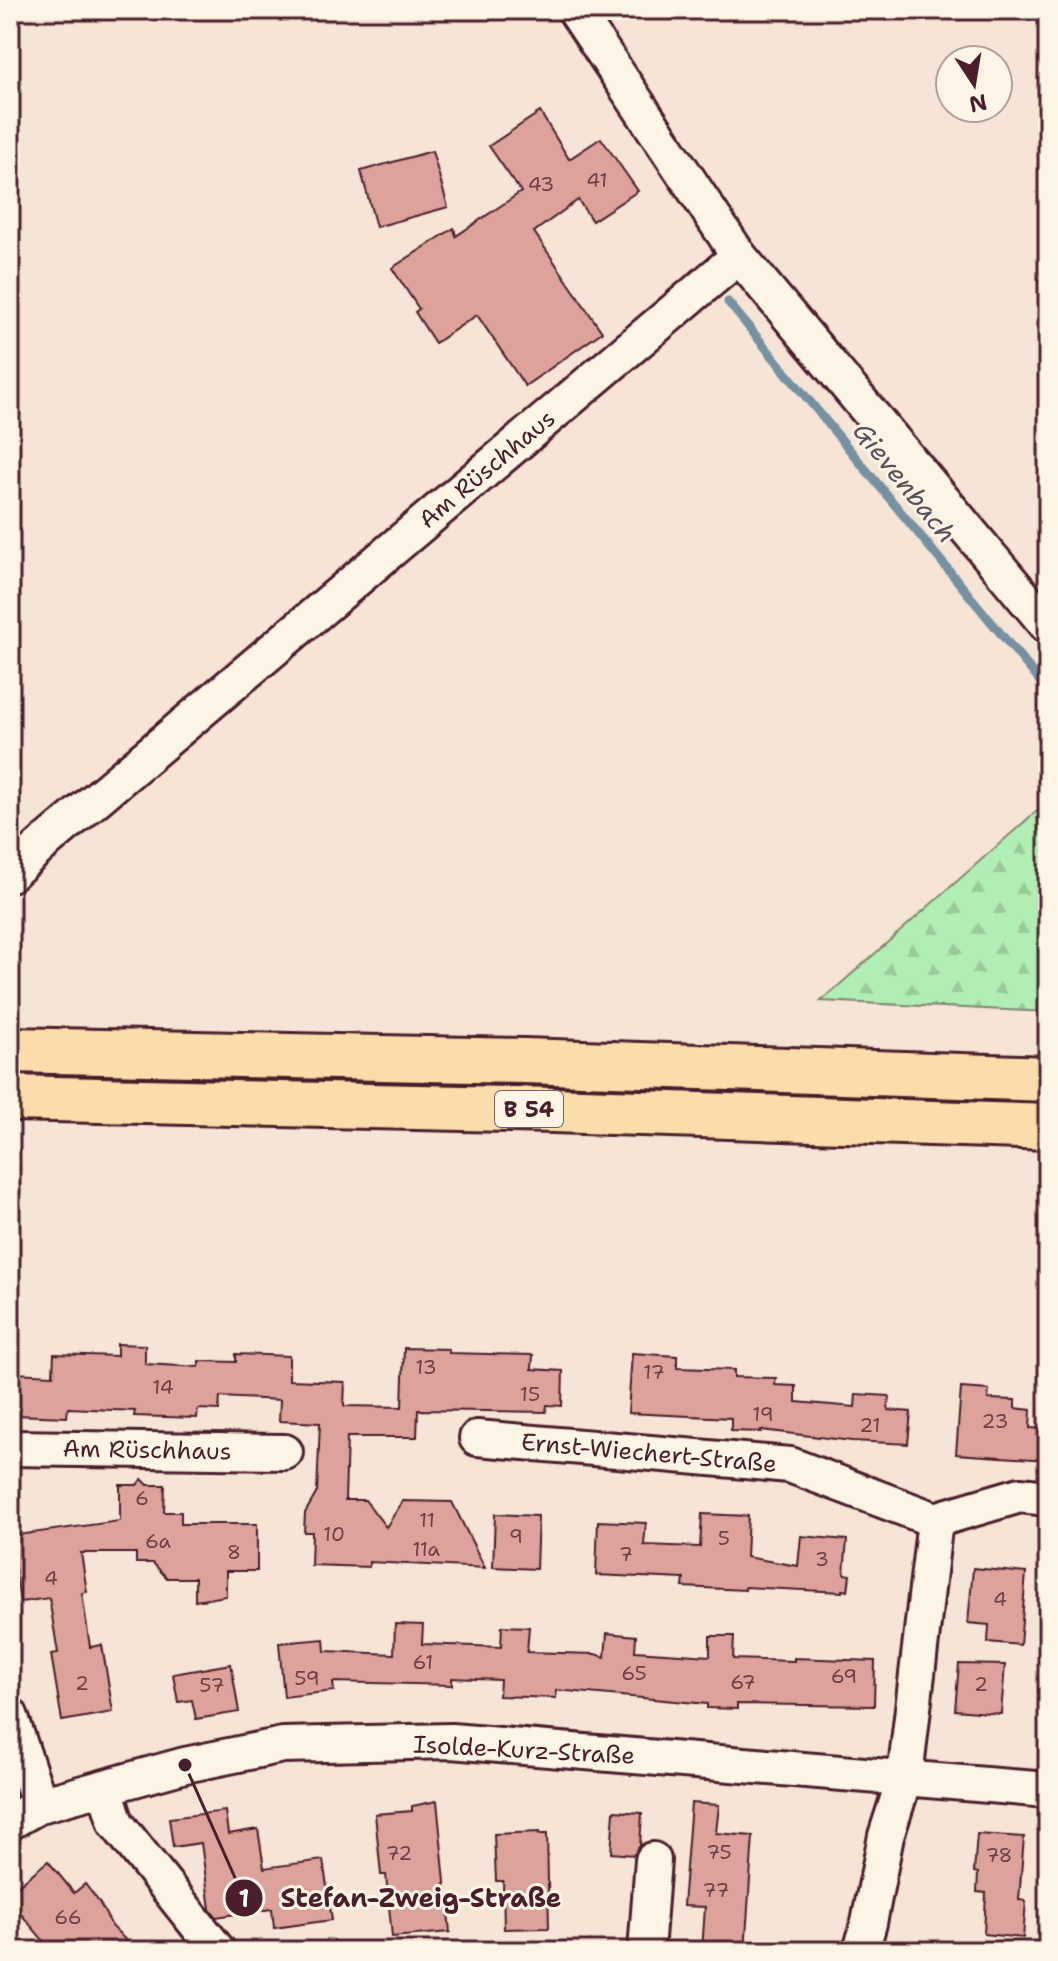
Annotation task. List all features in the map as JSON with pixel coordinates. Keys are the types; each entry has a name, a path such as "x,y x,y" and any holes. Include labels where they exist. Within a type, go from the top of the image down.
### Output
{"highway":[{"name":"B 54","path":"10,1050 568,1062 1048,1079"},
{"name":"B 54","path":"10,1098 553,1110 1048,1127"}],"street":[{"path":"575,10 739,256 1048,626"},
{"name":"Am Rüschhaus","path":"10,874 739,256"},
{"name":"Ernst-Wiechert-Straße","path":"477,1438 790,1465 935,1520"},
{"name":"Am Rüschhaus","path":"10,1448 285,1452"},
{"path":"861,1951 886,1836 905,1777 935,1520 1020,1495 1048,1498"},
{"path":"10,1715 40,1805"},
{"name":"Isolde-Kurz-Straße","path":"10,1822 40,1805 185,1765 283,1745 451,1741 1048,1790"},
{"path":"105,1789 116,1823 218,1951"},
{"path":"646,1951 653,1860"}],"green space":[{"path":"1048,801 1048,1012 821,1001"}],"building":[{"path":"540,112 569,159 601,138 638,191 592,221 578,200 534,232 602,332 525,386 477,315 435,343 415,312 419,309 392,268 454,228 456,236 521,192 489,146"},
{"path":"432,151 448,207 376,227 361,171"},
{"path":"117,1344 145,1345 145,1364 199,1367 199,1361 236,1362 236,1354 289,1356 289,1380 345,1382 344,1406 402,1407 404,1348 449,1349 449,1353 533,1355 532,1369 563,1371 562,1406 547,1405 546,1412 418,1410 417,1437 347,1437 345,1500 365,1500 386,1527 403,1501 452,1502 485,1568 369,1562 369,1567 311,1565 312,1532 304,1532 305,1513 317,1492 320,1423 279,1421 280,1400 220,1397 219,1410 198,1409 197,1418 134,1416 135,1411 68,1408 67,1417 13,1415 15,1373 53,1375 54,1354 117,1356"},
{"path":"632,1353 677,1356 677,1368 734,1370 734,1377 776,1378 775,1385 796,1386 796,1402 855,1407 856,1394 889,1396 888,1410 911,1412 908,1444 761,1430 731,1431 731,1418 628,1413"},
{"path":"961,1388 989,1390 988,1399 1015,1400 1015,1408 1031,1410 1030,1428 1048,1429 1048,1460 956,1454"},
{"path":"142,1479 148,1485 165,1485 164,1512 181,1512 181,1524 257,1524 257,1571 226,1571 226,1596 195,1601 195,1578 167,1578 153,1563 136,1563 136,1553 81,1553 87,1592 82,1593 90,1647 102,1645 113,1712 62,1721 51,1654 58,1653 49,1598 20,1602 10,1536 120,1521 120,1485 137,1485"},
{"path":"495,1514 538,1516 536,1569 493,1567"},
{"path":"702,1514 748,1516 746,1557 798,1566 801,1536 847,1540 844,1574 850,1575 848,1591 683,1587 684,1579 596,1575 598,1521 646,1523 644,1545 700,1547"},
{"path":"973,1568 1026,1573 1020,1645 988,1642 989,1625 968,1623"},
{"path":"395,1624 423,1625 422,1644 501,1647 502,1626 529,1627 527,1652 605,1657 607,1633 636,1636 635,1651 710,1656 710,1636 734,1636 733,1659 875,1661 874,1706 737,1704 737,1709 707,1708 707,1704 556,1690 556,1698 499,1696 500,1680 452,1678 452,1685 333,1682 334,1691 284,1697 279,1643 324,1639 325,1651 394,1654"},
{"path":"231,1664 239,1712 196,1719 192,1700 178,1702 173,1674"},
{"path":"959,1664 1005,1665 1001,1714 955,1710"},
{"path":"437,1801 450,1932 392,1937 386,1875 381,1875 375,1814 412,1811 412,1806"},
{"path":"691,1803 719,1805 716,1833 753,1836 745,1951 702,1951 705,1907 683,1906"},
{"path":"225,1811 228,1834 258,1829 264,1868 323,1860 332,1920 274,1928 272,1909 216,1917 210,1909 201,1843 173,1847 169,1818"},
{"path":"614,1811 642,1813 640,1846 634,1855 611,1853"},
{"path":"494,1834 547,1834 549,1928 504,1929 503,1881 496,1881"},
{"path":"977,1834 1024,1837 1019,1900 1026,1901 1023,1938 984,1934 986,1893 977,1892 978,1873 974,1872"},
{"path":"48,1861 74,1893 85,1884 112,1926 136,1951 52,1951 10,1901 10,1892"}],"waterway":[{"name":"Gievenbach","path":"728,302 1048,691"}],"place":[{"name":"Stefan-Zweig-Straße","path":"185,1765"}]}
